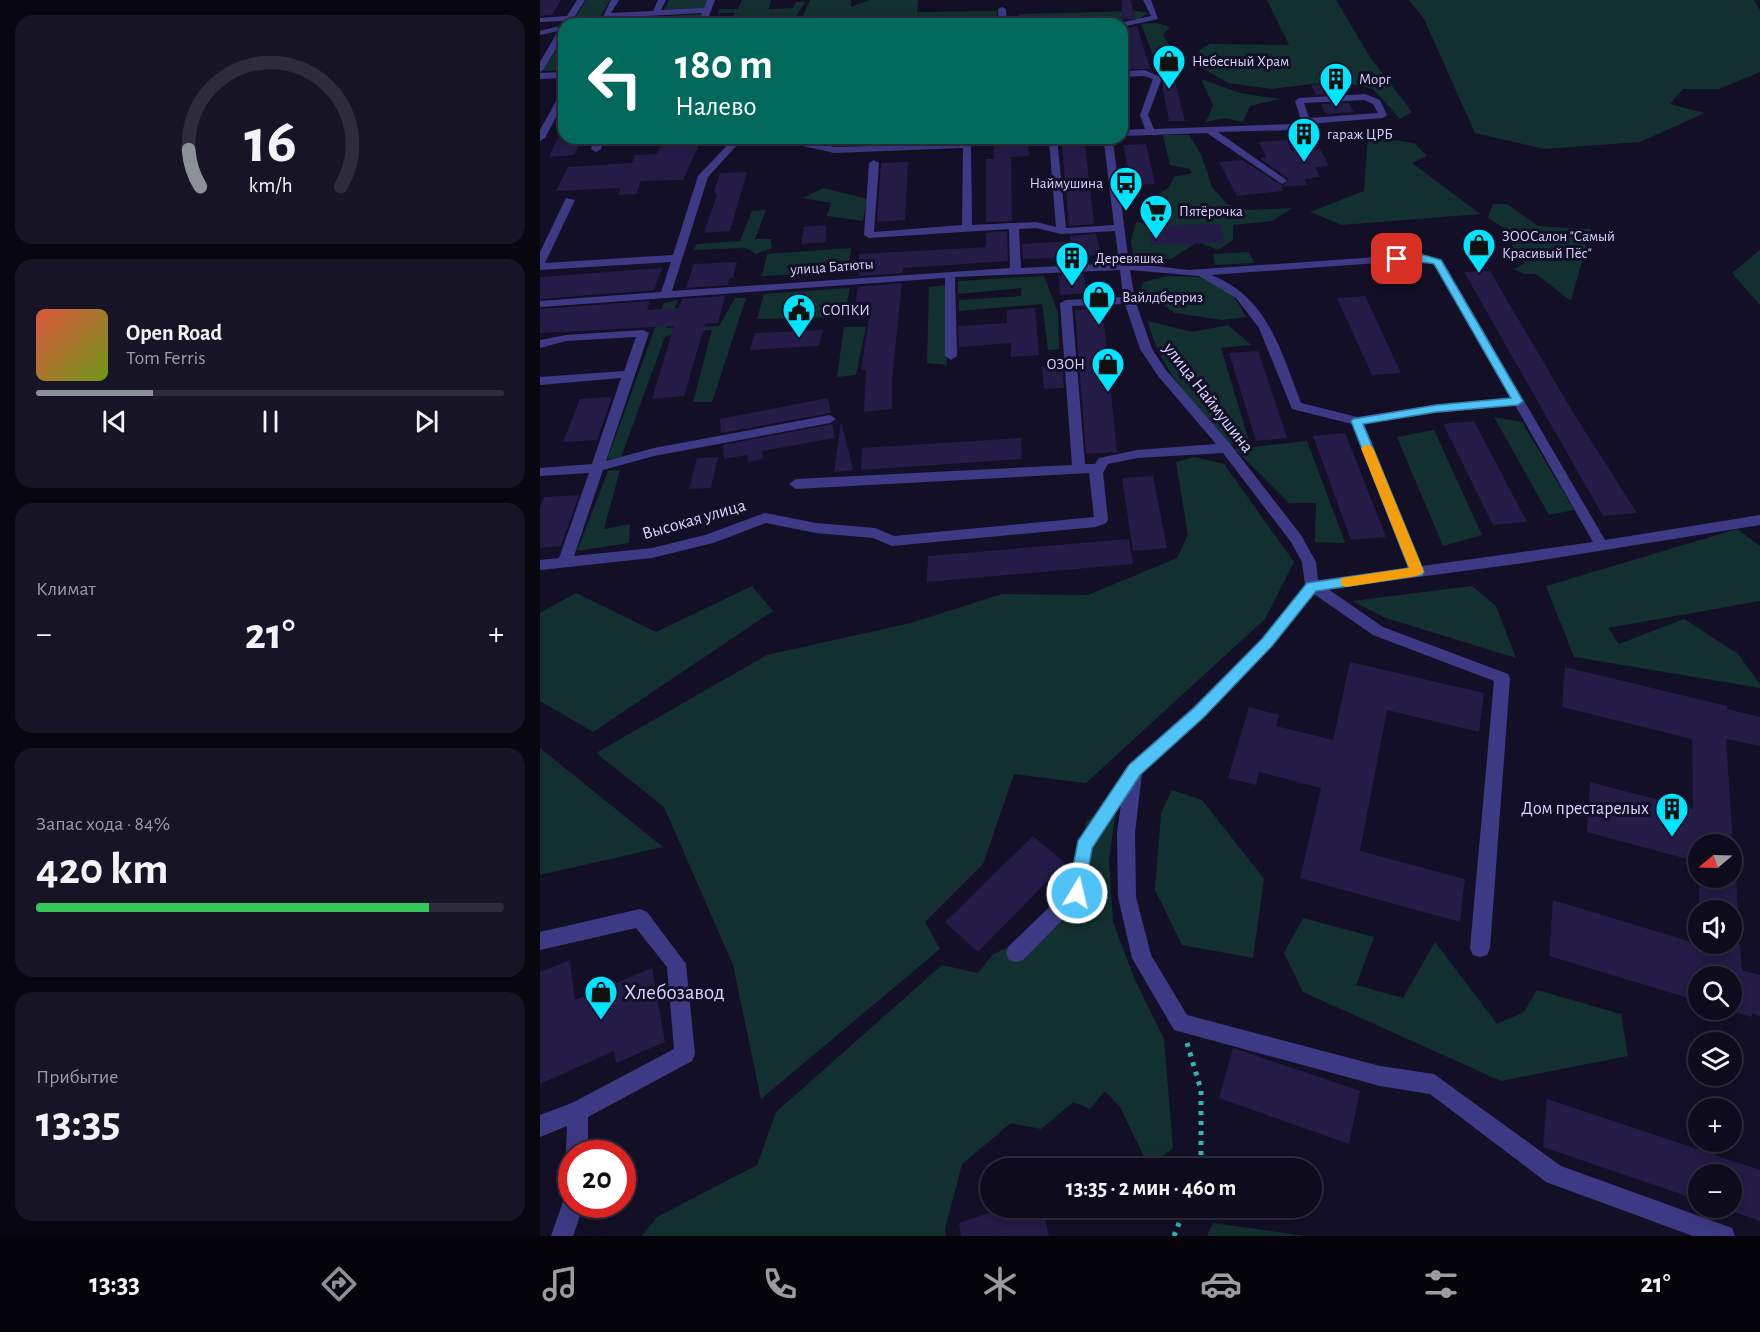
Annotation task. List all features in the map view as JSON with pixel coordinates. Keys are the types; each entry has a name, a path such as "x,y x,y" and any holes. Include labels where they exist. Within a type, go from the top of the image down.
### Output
{"street":[{"path":"570,18 580,0"},
{"path":"605,18 615,0"},
{"path":"656,14 662,0"},
{"path":"704,18 711,0"},
{"path":"1128,24 1155,17 1147,0"},
{"path":"621,18 707,10"},
{"path":"540,20 558,23"},
{"path":"540,33 558,27"},
{"path":"540,69 558,38"},
{"path":"1128,74 1145,73 1158,78 1144,115 1149,131"},
{"path":"540,76 558,75"},
{"path":"1128,133 1294,127 1306,121 1383,115 1377,102 1365,97 1299,101 1306,121"},
{"path":"540,138 558,106"},
{"path":"551,119 558,118"},
{"path":"1210,131 1282,181"},
{"path":"596,149 598,144"},
{"path":"666,293 704,176 733,144"},
{"path":"808,144 834,150 968,145 967,228"},
{"path":"1054,144 1061,231"},
{"name":"улица Наймушина","path":"1106,144 1130,300 1146,349 1156,365 1226,448 1296,539 1309,562 1312,586"},
{"path":"874,163 869,235 1036,225 1061,231 1120,228"},
{"path":"570,200 545,240 540,265 678,258"},
{"path":"1014,226 1016,271"},
{"path":"1189,273 1420,257 1438,262 1602,546"},
{"name":"улица Батюты","path":"540,304 950,274 1126,266 1189,273"},
{"path":"1189,273 1223,281 1247,298 1260,317 1296,406 1357,421 1436,409 1518,401"},
{"path":"950,274 951,356"},
{"path":"1079,469 1066,303 1130,300"},
{"path":"540,344 566,338 643,333 564,564"},
{"path":"540,381 629,374"},
{"path":"540,472 595,468 654,452 830,419"},
{"path":"1357,421 1417,572"},
{"path":"796,484 1099,468 1104,461 1137,454 1226,448"},
{"name":"Высокая улица","path":"540,565 652,553 708,539 765,518 816,528 875,533 892,541 1096,522 1101,520 1096,473 1099,468"},
{"path":"1016,953 1077,893 1084,846 1134,770 1199,712 1252,658 1312,586 1602,546 1760,520"},
{"path":"1312,586 1378,631 1502,678 1480,948"},
{"path":"1134,770 1126,833 1127,897 1142,958 1181,1023 1380,1076 1434,1084 1554,1174 1724,1236"},
{"path":"540,941 640,918 676,964 685,1054 578,1111 540,1126"},
{"path":"577,1140 578,1111"},
{"path":"562,1236 568,1218"}],"path":[{"path":"1181,1023 1201,1090 1201,1158"},
{"path":"1174,1236 1181,1218"}],"green space":[{"path":"586,0 610,0 600,18 575,18"},
{"path":"669,0 708,0 704,8 663,12"},
{"path":"742,0 771,0 769,9 793,8 796,2 805,2 795,18 732,18 735,13 718,13 720,9 738,9"},
{"path":"810,0 851,0 851,7 869,0 918,0 917,12 997,11 996,18 802,18"},
{"path":"1267,0 1336,0 1370,57 1412,112 1400,119 1373,89 1338,81 1271,89 1228,83 1204,69 1199,50 1210,44 1289,45"},
{"path":"1409,0 1754,0 1760,10 1760,72 1719,89 1683,89 1670,104 1705,113 1640,142 1544,149 1475,133 1424,19"},
{"path":"1138,11 1148,13 1139,19 1128,19 1017,18 1020,14"},
{"path":"702,14 700,18 628,18"},
{"path":"1156,23 1170,27 1163,35 1169,45 1165,65 1157,66 1141,24"},
{"path":"558,46 558,70 543,71"},
{"path":"1201,79 1240,93 1280,99 1250,106 1243,122 1224,118 1206,122 1213,105"},
{"path":"1163,135 1189,135 1201,154 1212,187 1227,204 1248,210 1292,208 1272,221 1233,225 1233,240 1218,250 1198,242 1171,259 1134,260 1131,241 1136,222 1163,224 1139,208 1169,187 1174,177 1192,173 1190,169 1170,165"},
{"path":"1368,136 1414,143 1427,156 1412,163 1480,214 1342,225 1310,212 1364,191"},
{"path":"823,188 867,199 863,221 827,216 831,203 803,198"},
{"path":"1493,204 1507,204 1538,226 1591,229 1571,301 1536,274 1524,274 1514,269 1525,263 1509,252 1517,236 1488,218"},
{"path":"766,210 755,239 771,239 772,248 756,254 746,248 693,250 697,244 740,241 752,211"},
{"path":"851,248 848,272 762,276 767,254"},
{"path":"1760,250 1760,305 1732,273"},
{"path":"1249,252 1254,263 1215,265 1213,254"},
{"path":"1044,276 1058,313 1059,349 1048,350 1042,304 959,311 959,300 1021,296 1022,288 958,294 958,281"},
{"path":"1167,276 1206,278 1215,281 1231,293 1246,317 1222,320 1175,313 1143,291 1141,286 1144,282"},
{"path":"946,285 947,365 927,363 929,287"},
{"path":"850,288 844,317 757,319 764,294"},
{"path":"735,298 746,298 712,402 693,402 712,330 677,333 665,337 621,457 607,460 664,303 678,300 666,328 719,326"},
{"path":"1148,321 1192,332 1228,325 1251,345 1221,348 1249,441 1230,445 1192,402 1161,356"},
{"path":"844,327 866,327 856,375 837,377"},
{"path":"1494,417 1522,422 1574,510 1549,515"},
{"path":"1434,430 1482,535 1443,546 1397,437"},
{"path":"1307,441 1344,543 1315,542 1316,503 1289,503 1235,449"},
{"path":"1194,457 1224,464 1294,562 1265,619 1086,783 1014,774 983,864 925,922 940,949 761,1099 733,965 664,807 596,753 767,655 911,623 1002,594 1088,595 1177,558 1188,535 1176,462"},
{"path":"620,470 604,529 630,524 629,543 577,551 608,471"},
{"path":"1737,529 1760,546 1760,601 1608,628 1619,644 1684,619 1738,654 1760,684 1760,688 1574,657 1546,586"},
{"path":"752,586 773,611 593,732 540,701 540,613 576,593 656,632"},
{"path":"1472,586 1496,606 1516,658 1386,618 1352,601"},
{"path":"540,748 663,847 540,875"},
{"path":"1172,790 1202,800 1264,879 1253,958 1182,945 1155,890 1161,813"},
{"path":"1118,797 1109,859 1113,922 1134,978 1164,1039 1173,1148 1160,1158 1145,1158 1120,1107 1105,1091 1090,1109 1073,1102 1041,1129 1011,1123 962,1164 945,1230 946,1236 642,1236 657,1217 757,1165 776,1112 942,965 978,973 992,955 1029,936 1076,907 1086,822"},
{"path":"1303,918 1374,937 1356,985 1403,998 1435,942 1497,1024 1524,1012 1537,990 1621,1014 1628,1056 1501,1081 1303,992 1284,953"},
{"path":"1213,1223 1305,1236 1207,1236"}],"building":[{"path":"540,0 561,0 552,15 540,16"},
{"path":"1122,0 1130,0 1135,17 1122,18"},
{"path":"1137,26 1150,69 1128,69 1128,28"},
{"path":"1338,83 1343,93 1316,95 1311,85"},
{"path":"1162,85 1176,85 1185,121 1169,121"},
{"path":"1349,103 1354,112 1326,114 1321,104"},
{"path":"558,138 558,144 580,144 574,155 549,157"},
{"path":"1287,140 1292,151 1320,149 1329,166 1315,167 1320,177 1304,179 1307,185 1281,187 1283,191 1237,196 1219,162 1242,160 1283,186 1289,179 1259,158 1266,157 1259,142"},
{"path":"661,144 699,144 683,180 641,181 636,194 618,195 621,188 556,191 568,167 632,163 635,155 657,154"},
{"path":"993,144 1028,144 1029,156 1011,157 1012,221 986,222 986,159 994,159"},
{"path":"1085,144 1094,224 1069,226 1062,145"},
{"path":"1146,144 1155,184 1132,185 1123,145"},
{"path":"908,162 905,220 877,222 881,163"},
{"path":"747,172 730,231 704,233 717,195 714,192 720,173"},
{"path":"1220,224 1224,243 1151,245 1149,226"},
{"path":"826,225 826,242 801,244 804,227"},
{"path":"1007,231 1008,261 903,268 903,273 859,276 859,254 986,247 986,233"},
{"path":"1096,234 1101,255 1082,256 1082,263 1058,264 1057,258 1023,259 1022,244 1070,241 1070,236"},
{"path":"737,262 733,278 729,278 728,285 686,288 694,264"},
{"path":"662,268 654,290 540,299 540,277"},
{"path":"1490,271 1574,414 1637,513 1603,516 1464,272"},
{"name":"Деревяшка","path":"1084,274 1086,293 1060,295 1059,275"},
{"path":"902,283 892,380 892,409 864,412 866,370 861,370 870,312 854,313 858,287"},
{"path":"725,296 718,323 705,324 684,396 652,399 674,326 540,333 540,309 650,301 647,310 679,308 682,299"},
{"path":"1365,296 1401,373 1372,375 1337,298"},
{"path":"1035,308 1039,355 1011,357 1011,343 959,347 958,326 1007,323 1007,310"},
{"path":"1095,309 1097,323 1104,323 1117,452 1086,454 1075,310"},
{"path":"823,330 819,346 750,350 755,333"},
{"path":"1258,351 1287,438 1256,441 1229,353"},
{"path":"1062,365 1064,388 1044,389 1042,367"},
{"path":"612,397 597,440 563,442 580,399"},
{"path":"828,398 831,413 721,433 720,419"},
{"path":"841,421 853,470 834,472"},
{"path":"1474,421 1527,522 1493,525 1443,424"},
{"path":"832,424 835,438 762,451 763,459 748,462 747,455 724,459 723,445"},
{"path":"1345,433 1386,537 1351,540 1313,436"},
{"path":"1021,438 1022,459 861,470 862,448"},
{"path":"718,457 711,488 689,489 697,458"},
{"path":"1153,476 1167,548 1133,551 1122,478"},
{"path":"579,495 561,546 540,548 540,507 544,497"},
{"path":"1129,539 1133,564 927,582 928,556"},
{"path":"1350,662 1484,693 1479,732 1387,710 1360,851 1465,879 1460,922 1300,878 1321,788 1259,772 1256,785 1228,778 1249,707 1279,715 1276,726 1333,740"},
{"path":"1565,667 1727,706 1727,709 1760,717 1760,746 1726,739 1732,834 1688,834 1688,859 1587,832 1590,782 1693,809 1692,739 1562,707"},
{"path":"1033,836 1065,863 978,952 945,922"},
{"path":"1699,888 1737,888 1737,900 1699,900"},
{"path":"1553,900 1688,941 1688,954 1741,954 1742,966 1688,966 1688,998 1549,956"},
{"name":"Хлебозавод","path":"570,960 575,1000 652,968 665,1042 616,1063 614,1051 540,1084 540,972"},
{"path":"1742,970 1760,975 1760,1016 1752,1013 1752,1017 1742,1014"},
{"path":"1233,1048 1360,1091 1349,1144 1219,1098"},
{"path":"1547,1099 1688,1146 1688,1152 1706,1152 1742,1164 1688,1164 1688,1197 1543,1147"},
{"path":"1742,1164 1760,1170 1760,1221 1742,1215"},
{"path":"980,1216 980,1218 1045,1218 1049,1236 961,1236 959,1223"}],"slow traffic":[{"path":"1346,582 1417,572 1367,448"}],"place":[{"name":"Небесный Храм","path":"1169,90"},
{"name":"Морг","path":"1336,108"},
{"name":"гараж ЦРБ","path":"1304,163"},
{"name":"Наймушина","path":"1126,212"},
{"name":"Пятёрочка","path":"1156,240"},
{"name":"ЗООСалон \"Самый Красивый Пёс\"","path":"1479,274"},
{"name":"Деревяшка","path":"1072,287"},
{"name":"Вайлдберриз","path":"1099,326"},
{"name":"СОПКИ","path":"799,339"},
{"name":"ОЗОН","path":"1108,393"},
{"name":"Дом престарелых","path":"1672,838"},
{"name":"Хлебозавод","path":"601,1021"}],"route":[{"path":"1077,893 1084,846 1134,770 1199,712 1267,642 1312,586 1417,572 1357,421 1436,409 1518,401 1438,262 1420,257 1397,259"}]}
